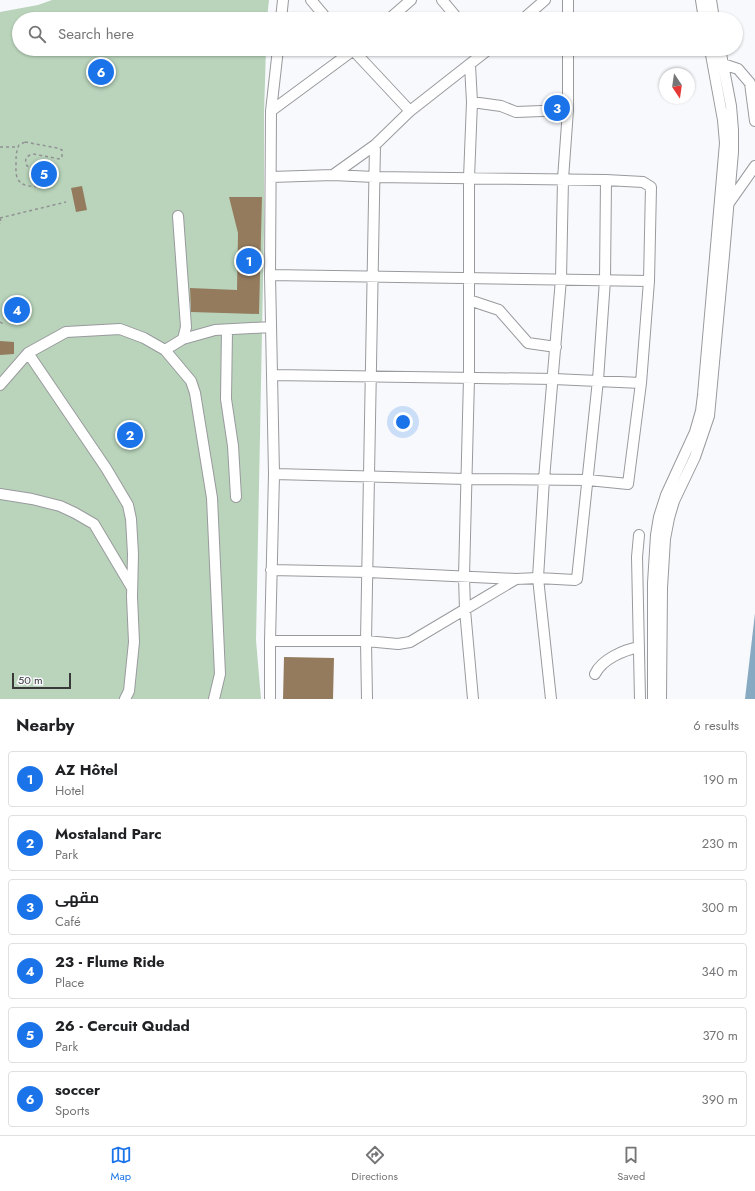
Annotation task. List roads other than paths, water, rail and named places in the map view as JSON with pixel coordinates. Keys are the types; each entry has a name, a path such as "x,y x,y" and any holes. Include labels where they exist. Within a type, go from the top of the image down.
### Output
{"street":[{"path":"282,12 283,0"},
{"path":"311,0 321,12"},
{"path":"397,12 411,0"},
{"path":"442,0 452,12"},
{"path":"531,12 545,0"},
{"path":"568,0 568,12"},
{"path":"701,0 703,12"},
{"path":"711,0 713,12"},
{"path":"270,699 271,570 274,474 270,275 271,112 277,56"},
{"path":"271,112 344,56"},
{"path":"359,56 410,111"},
{"path":"333,175 375,145 410,111 480,56"},
{"path":"549,698 538,578 544,479 554,379 561,279 563,179 568,110 568,56"},
{"path":"653,699 653,576 656,535 659,517 666,495 695,432 701,411 704,387 725,143 723,120 711,56"},
{"path":"661,699 662,588 665,539 674,501 695,457 709,416 733,152 731,106 721,56"},
{"path":"723,64 738,69 750,83 755,121"},
{"path":"470,65 472,102 469,178 469,378 464,576 465,610 473,699"},
{"path":"472,102 501,106 516,112 568,110"},
{"path":"367,699 366,641 375,145"},
{"path":"729,203 755,166"},
{"path":"271,177 333,175 374,177 606,180 643,182 651,187 650,281 641,383 629,482 626,485 588,480 466,479 274,474"},
{"path":"271,570 368,572 516,579 577,579 598,380 605,280 606,180"},
{"path":"178,216 186,327 183,338"},
{"path":"270,275 650,281"},
{"path":"469,300 499,310 528,343 556,347"},
{"path":"165,350 183,338 215,330 272,327"},
{"path":"0,385 28,353 66,332 120,329 144,338 165,350 191,381 195,393 212,498 220,674 214,699"},
{"path":"227,330 226,399 233,446 236,497"},
{"path":"28,353 106,468 128,505 131,519 133,554 132,588 134,642 129,691 125,699"},
{"path":"272,375 554,379 641,383"},
{"path":"0,494 32,499 60,506 94,524 132,588"},
{"path":"639,535 637,564 640,699"},
{"path":"270,641 366,641 398,644 410,642 516,579"},
{"path":"595,674 599,668 616,655 639,647"}],"water":[{"path":"755,613 755,699 745,699"}],"place":[{"name":"soccer","path":"101,72"},
{"name":"مقهى","path":"557,108"},
{"name":"26 - Cercuit Qudad","path":"44,174"},
{"name":"AZ Hôtel","path":"249,261"},
{"name":"23 - Flume Ride","path":"17,310"},
{"name":"Mostaland Parc","path":"130,435"}]}
